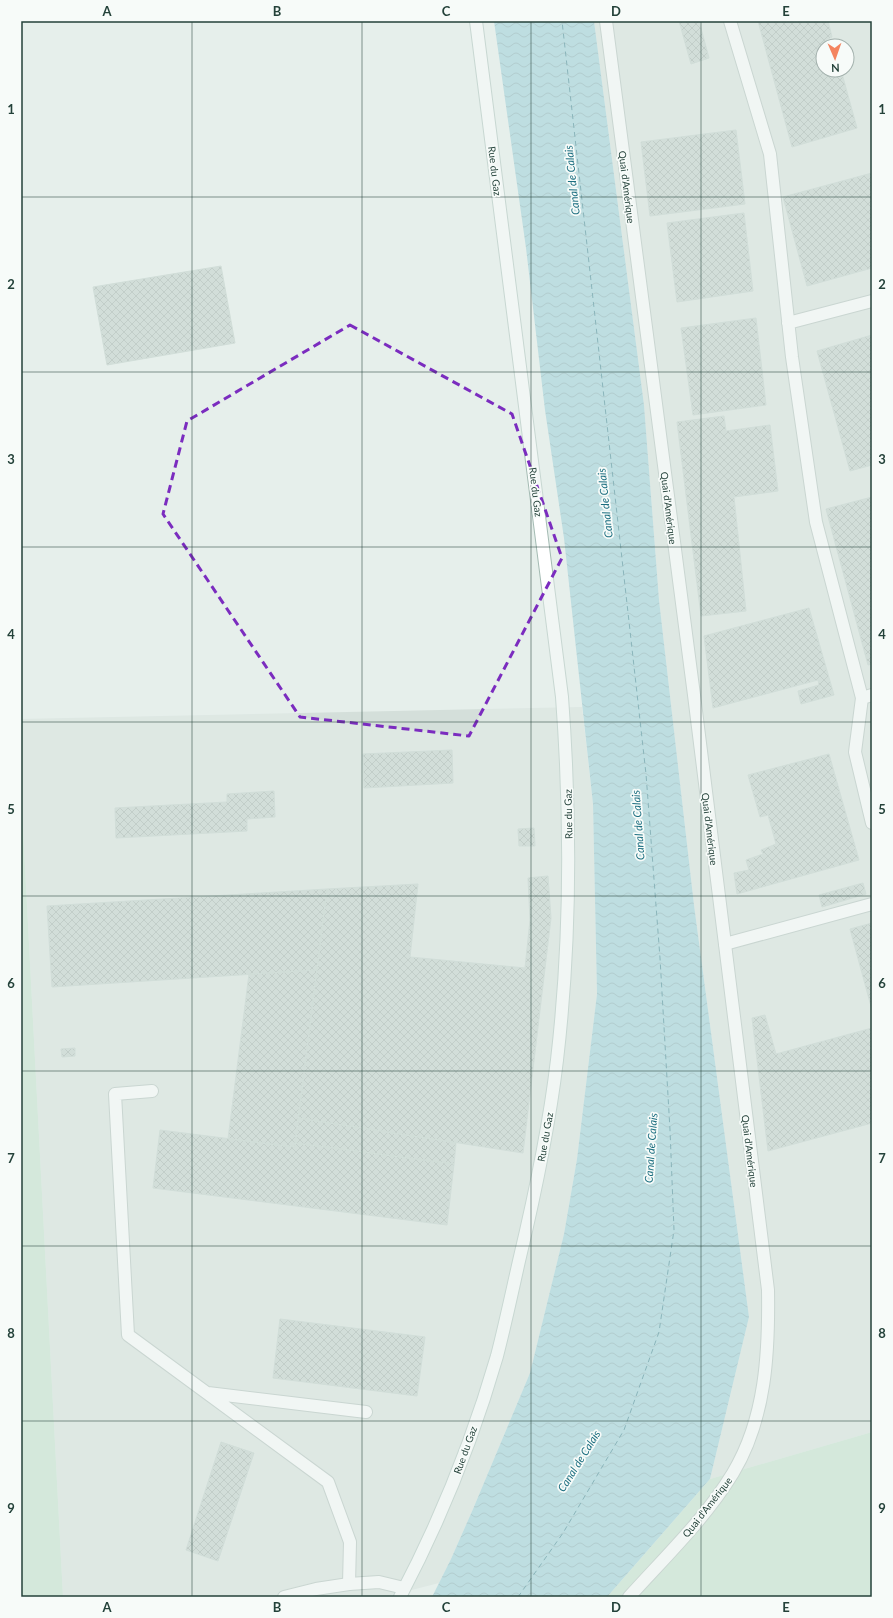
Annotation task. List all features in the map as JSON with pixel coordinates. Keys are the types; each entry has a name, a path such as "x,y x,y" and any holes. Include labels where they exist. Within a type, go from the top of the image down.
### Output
{"street":[{"name":"Rue du Gaz","path":"402,1593 446,1499 482,1401 497,1355 534,1194 546,1133 557,1060 564,988 568,843 567,763 562,698 476,21"},
{"name":"Quai d'Amérique","path":"606,21 768,1290 767,1350 760,1408 734,1472 696,1523 629,1597"},
{"path":"730,21 770,154 788,323 816,522 867,696 855,752 872,823"},
{"path":"788,323 872,301"},
{"path":"725,944 872,904"},
{"path":"152,1091 115,1094 128,1335 328,1482 350,1542 349,1584"},
{"path":"206,1393 366,1412"},
{"path":"284,1597 316,1589 349,1584 379,1582 402,1593"}],"highlighted area":[{"path":"350,325 512,414 562,558 469,736 300,717 163,514 187,421"}],"shaded area":[{"path":"594,21 872,21 872,1432 710,1479 749,1317 694,905 659,600 644,405"},
{"path":"582,707 593,804 597,994 577,1159 564,1234 530,1373 473,1509 439,1583 384,1597 63,1597 21,790 21,719"}],"green space":[{"path":"21,790 63,1597 21,1597"},
{"path":"872,1432 872,1597 607,1597 710,1479"}],"water":[{"name":"Canal de Calais","path":"494,21 594,21 644,405 659,600 694,905 749,1317 710,1479 607,1597 432,1597 473,1509 530,1373 564,1234 577,1159 597,994 593,804 564,538 545,410 526,248"}],"building":[{"path":"679,21 699,21 709,58 691,64"},
{"path":"758,21 828,21 832,37 815,38 815,78 843,78 857,128 792,147"},
{"path":"736,130 745,204 650,216 641,142"},
{"path":"872,173 872,268 807,286 783,197"},
{"path":"744,213 753,291 677,302 667,223"},
{"path":"221,266 235,343 107,365 93,287"},
{"path":"756,318 766,405 693,415 681,328"},
{"path":"872,335 872,372 870,372 872,379 872,465 850,471 817,351"},
{"path":"724,416 726,431 770,425 778,491 734,497 746,611 701,616 677,422"},
{"path":"872,497 872,664 868,665 826,509"},
{"path":"809,608 834,695 801,704 798,691 819,685 818,680 713,708 704,636"},
{"path":"452,750 453,783 364,788 363,754"},
{"path":"829,754 859,860 737,894 734,873 749,870 746,860 763,854 761,850 776,844 768,815 760,817 748,775"},
{"path":"274,791 275,817 247,819 247,831 116,838 115,808 227,802 227,794"},
{"path":"534,828 535,846 519,846 518,829"},
{"path":"548,876 551,918 523,1153 298,1118 327,889 418,884 410,957 525,968 530,920 528,878"},
{"path":"863,883 866,894 822,907 819,895"},
{"path":"327,889 317,970 52,987 47,906"},
{"path":"872,923 872,1010 850,929"},
{"path":"317,970 295,1147 228,1139 249,974"},
{"path":"765,1015 776,1054 872,1028 872,1123 768,1151 752,1018"},
{"path":"75,1048 75,1056 62,1057 61,1049"},
{"path":"298,1118 456,1143 454,1164 295,1143"},
{"path":"160,1130 295,1147 295,1143 454,1164 447,1225 153,1188"},
{"path":"280,1319 425,1337 417,1396 273,1378"},
{"path":"221,1442 254,1453 218,1561 186,1550"}],"ferry route":[{"path":"518,1597 563,1533 624,1430 659,1332 674,1230 660,958 646,774 562,21"}]}
